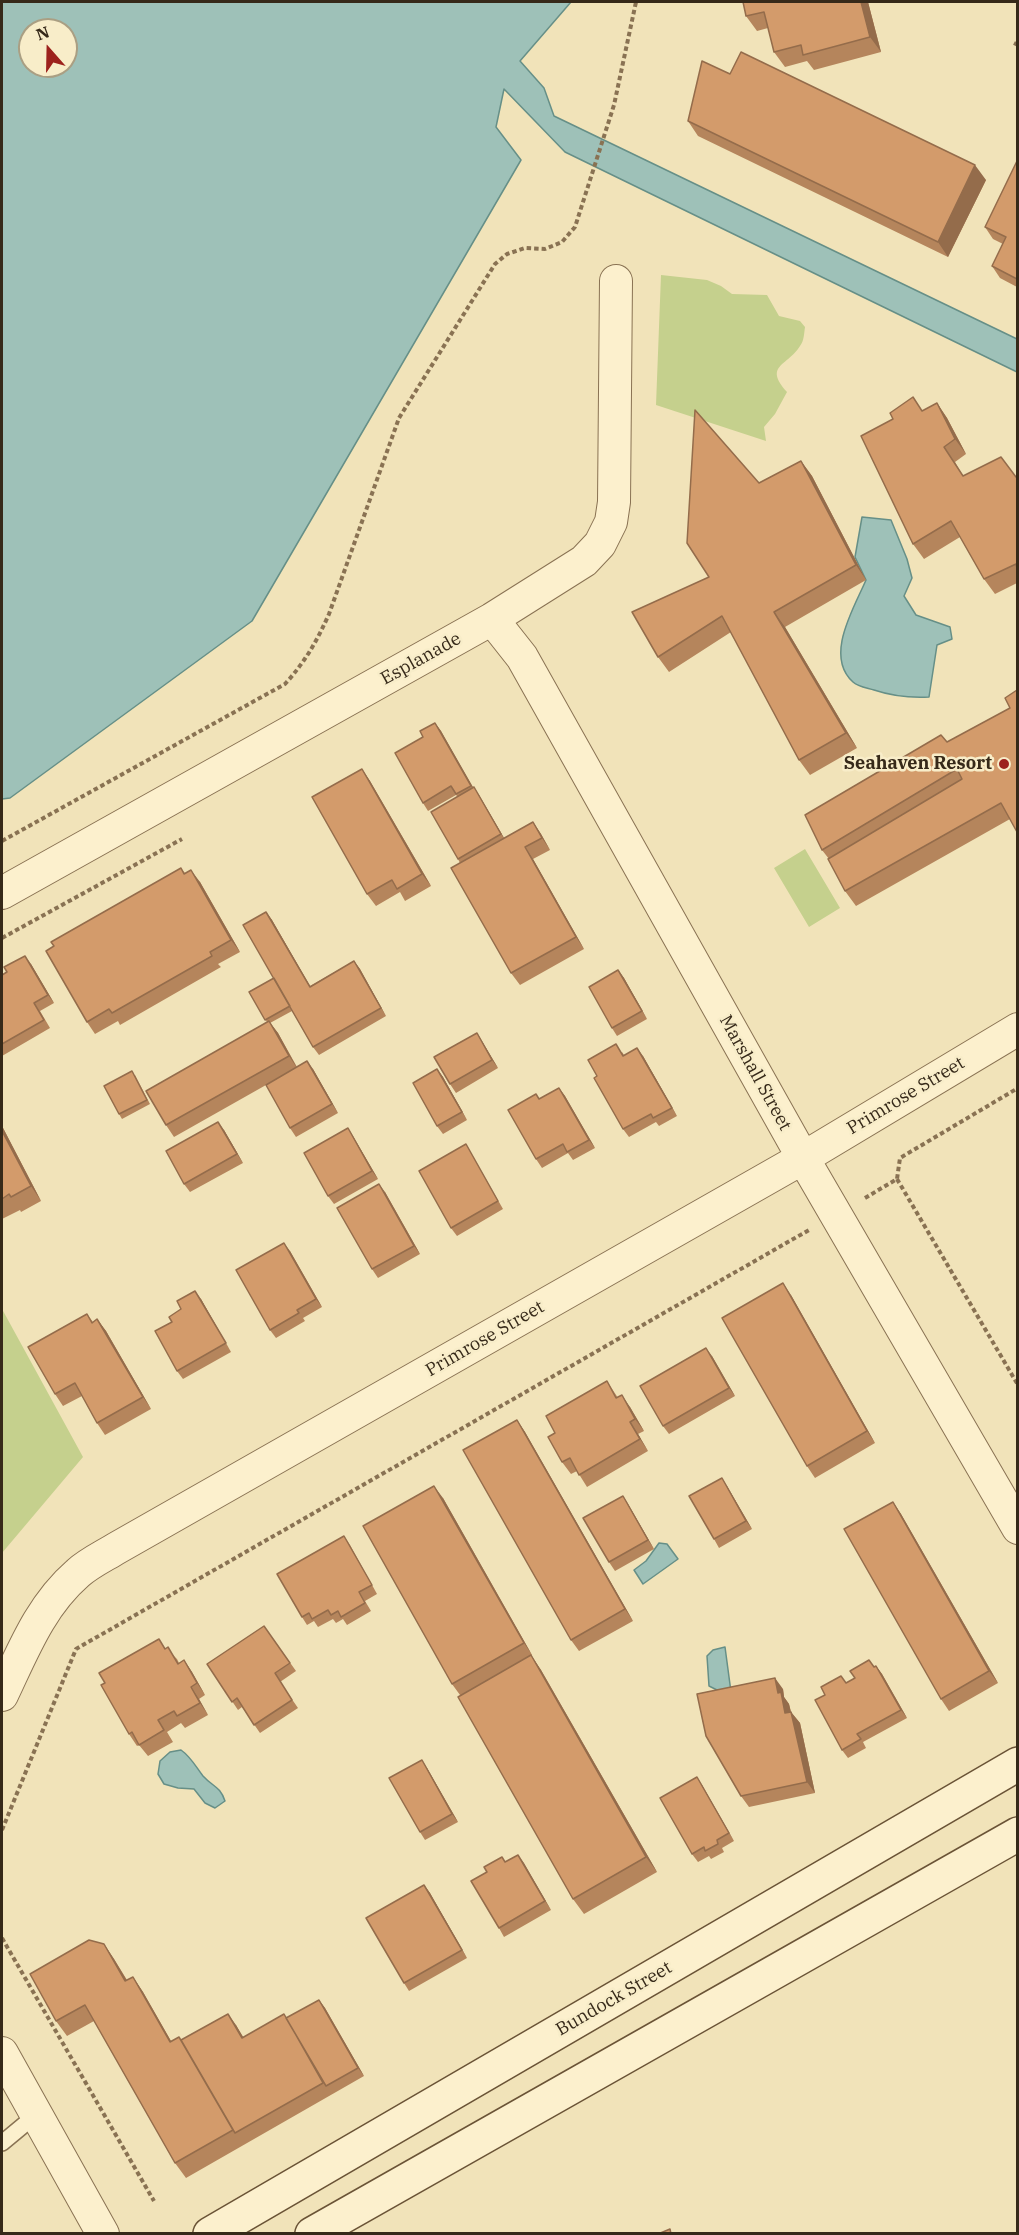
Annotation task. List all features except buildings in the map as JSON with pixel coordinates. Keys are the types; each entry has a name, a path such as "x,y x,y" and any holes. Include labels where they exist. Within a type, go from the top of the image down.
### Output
{"main road":[{"name":"Bundock Street","path":"210,2234 1017,1764"},
{"path":"312,2234 1017,1834"}],"street":[{"name":"Esplanade","path":"2,893 492,619 584,561 600,544 611,522 614,502 616,281"},
{"name":"Marshall Street","path":"492,619 522,657 803,1158 1017,1528"},
{"name":"Primrose Street","path":"2,1695 35,1625 55,1595 80,1571 803,1158 1017,1029"},
{"path":"2,2053 103,2234"}],"lane":[{"path":"2,2143 37,2114"}],"path":[{"path":"2,841 285,684 302,666 315,646 329,614 399,418 495,264 507,254 525,248 545,249 562,242 575,227 614,105 636,2"},
{"path":"2,938 182,839"},
{"path":"1017,1088 900,1158 897,1179 1017,1385"},
{"path":"2,1830 76,1649 897,1179"},
{"path":"2,1938 154,2201"}],"green space":[{"path":"661,275 707,280 732,294 767,295 779,316 800,321 805,327 801,344 777,371 780,383 787,392 775,414 764,427 766,441 656,405"},
{"path":"805,849 840,908 809,927 774,868"},
{"path":"2,1309 83,1457 2,1553"}],"water":[{"path":"2,2 571,2 520,61 544,88 554,116 1017,339 1017,372 565,152 504,89 496,127 521,160 252,621 10,798 2,799"},
{"path":"862,517 891,520 912,578 904,596 916,615 950,627 952,639 937,645 929,697 894,695 863,687 853,682 845,671 841,659 844,632 866,580 855,557"},
{"path":"659,1543 667,1544 678,1559 643,1584 634,1570 646,1561"},
{"path":"725,1647 731,1692 723,1693 709,1686 707,1656 713,1650"},
{"path":"181,1750 191,1759 203,1776 218,1789 225,1801 215,1808 205,1803 194,1789 164,1784 158,1774 160,1761 170,1752"}],"place":[{"name":"Seahaven Resort","path":"1004,764"}]}
